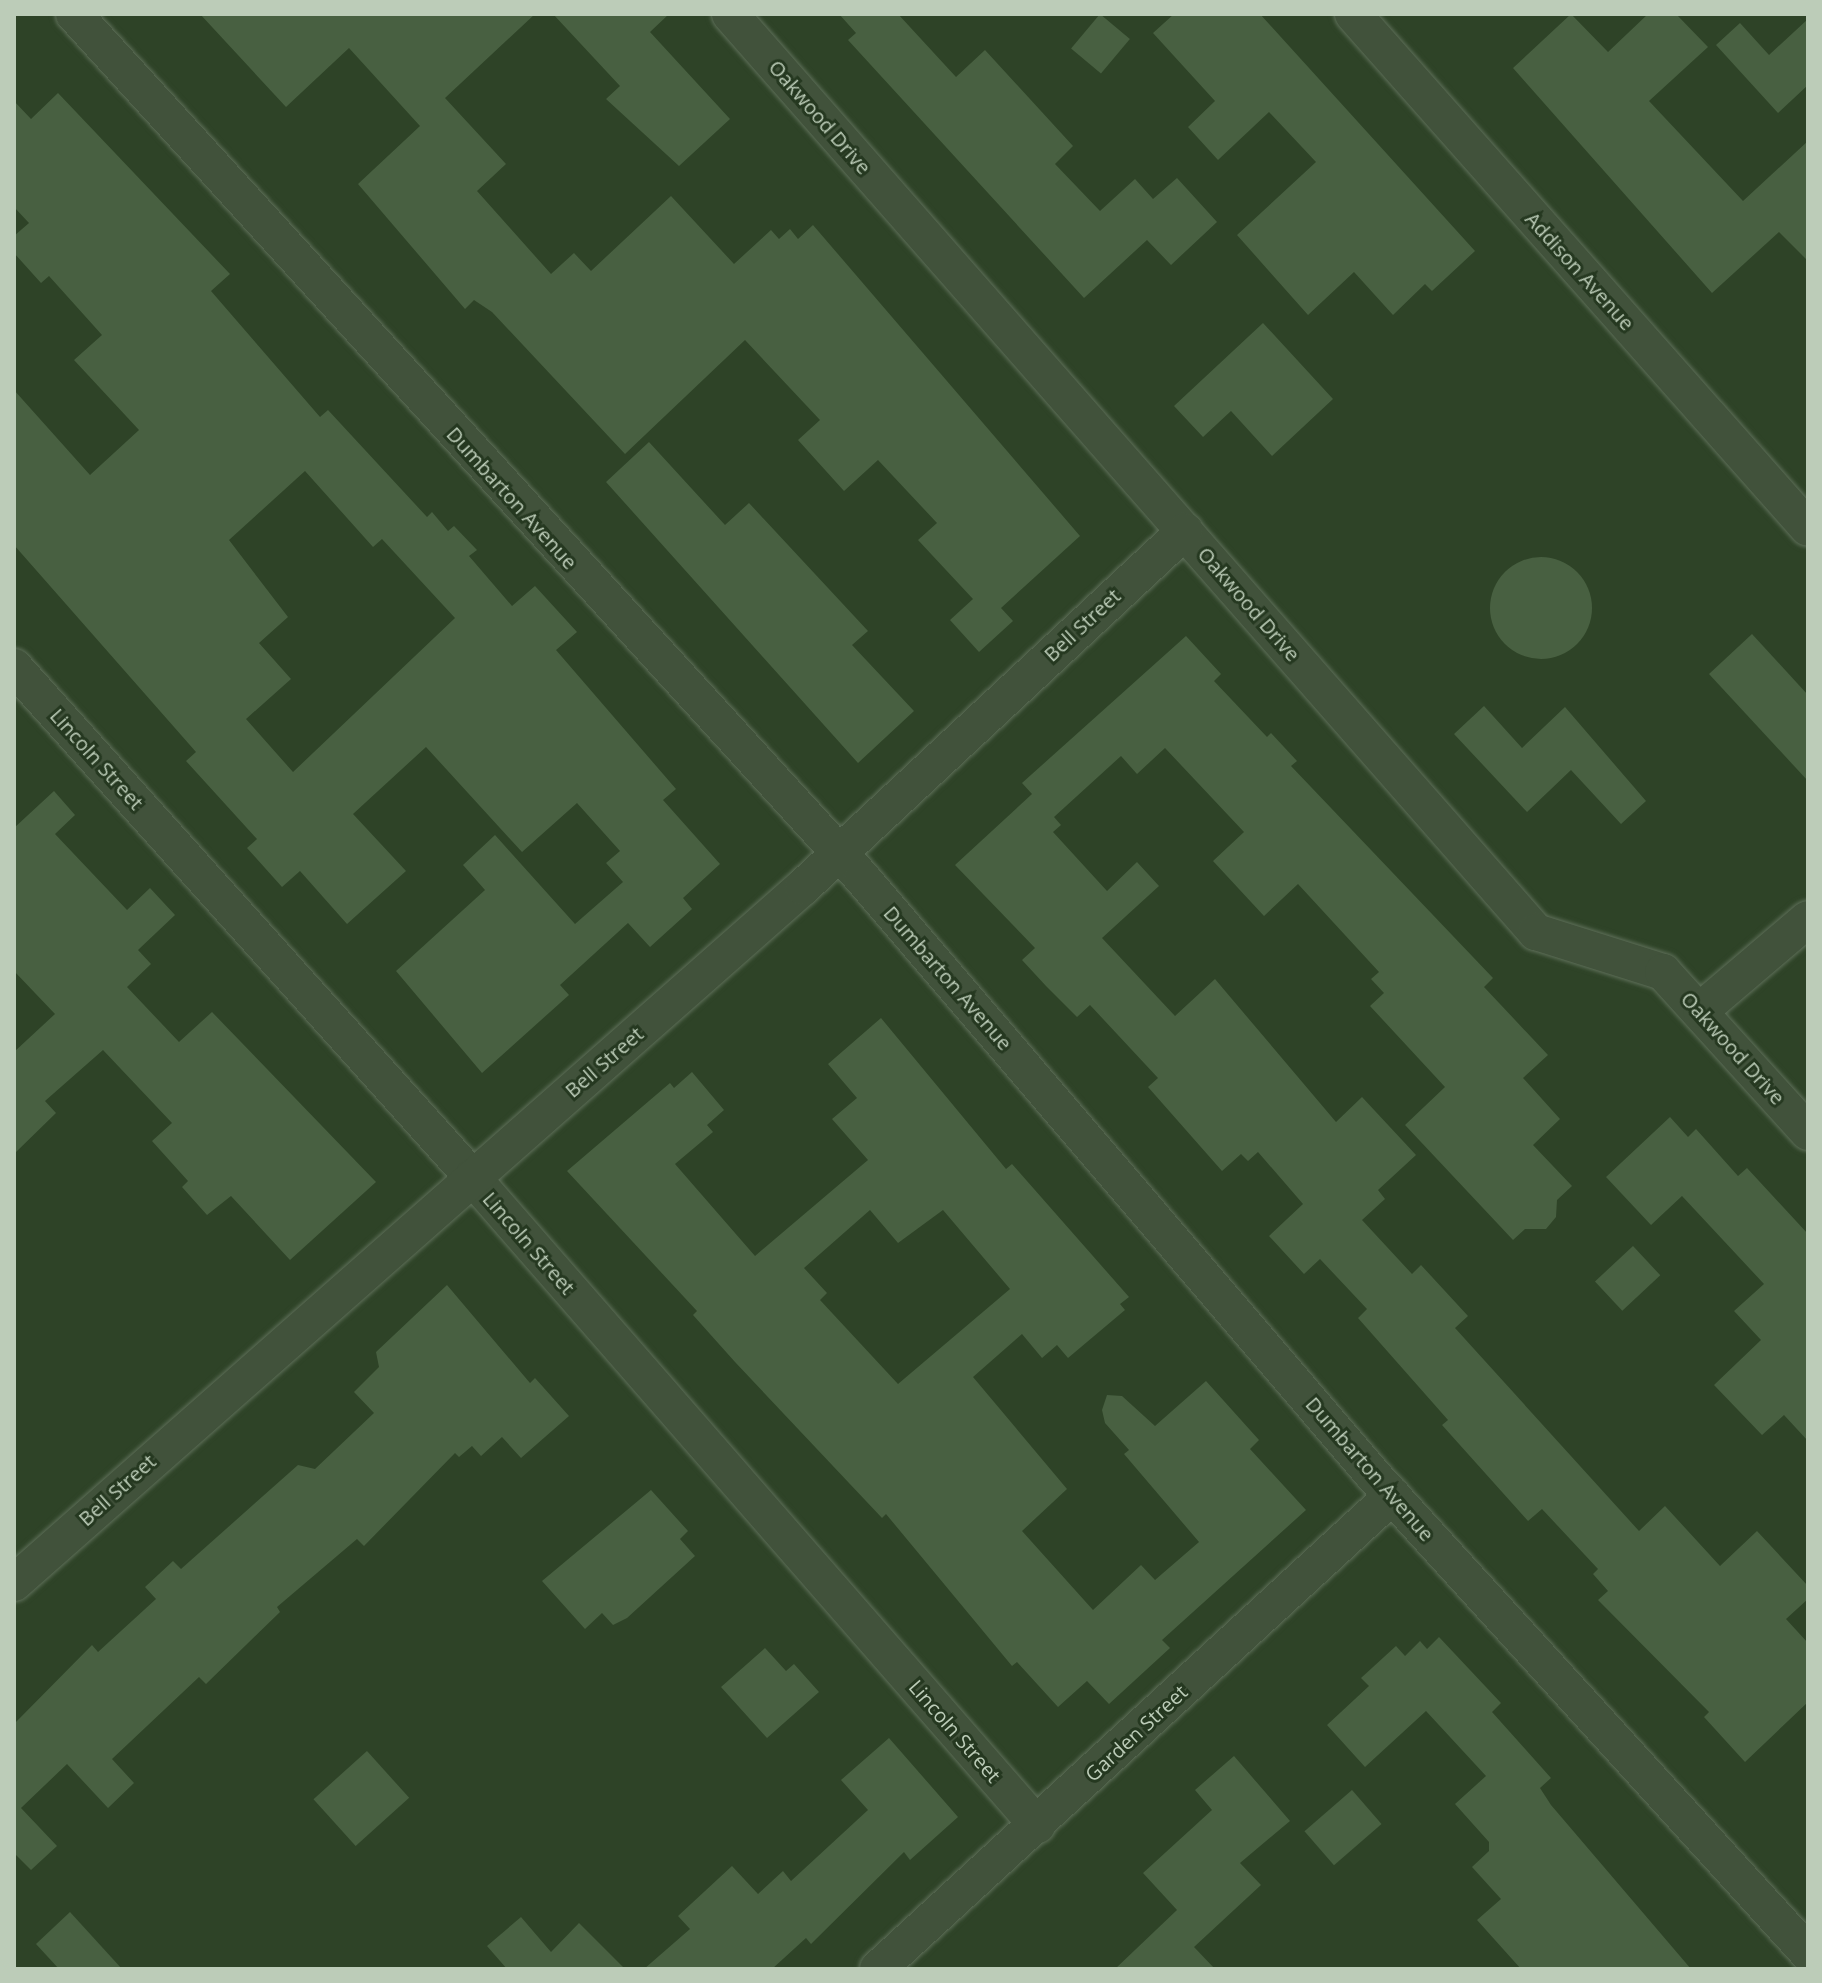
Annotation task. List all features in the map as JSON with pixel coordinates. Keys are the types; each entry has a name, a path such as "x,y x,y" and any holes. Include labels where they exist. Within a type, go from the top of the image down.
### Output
{"street":[{"name":"Dumbarton Avenue","path":"74,14 837,853 1392,1496 1808,1953"},
{"name":"Oakwood Drive","path":"730,14 1536,932 1663,972 1701,1010 1808,1132"},
{"name":"Addison Avenue","path":"1353,14 1808,528"},
{"name":"Bell Street","path":"14,1583 837,853 1185,531"},
{"name":"Lincoln Street","path":"14,667 472,1177 1037,1825"},
{"path":"1701,1010 1808,919"},
{"name":"Garden Street","path":"878,1969 1392,1496"}],"building":[{"path":"200,14 535,14 445,98 506,164 477,191 551,274 574,253 591,271 671,196 734,264 771,230 779,239 790,229 798,239 813,225 1080,536 1001,608 1013,621 979,652 950,620 973,599 918,540 937,523 878,460 844,491 798,440 820,420 745,340 625,454 492,312 474,300 465,309 358,184 420,126 349,48 286,107"},
{"path":"553,14 669,14 650,32 730,119 679,166 606,99 620,86"},
{"path":"839,14 898,14 956,77 985,50 1073,146 1055,164 1100,211 1135,179 1153,199 1177,178 1217,222 1171,265 1147,240 1084,298 848,40 856,33"},
{"path":"1100,14 1130,39 1101,74 1071,48"},
{"path":"1174,14 1260,14 1475,251 1432,291 1425,284 1393,315 1354,272 1308,315 1237,235 1316,162 1269,112 1218,160 1188,127 1215,101 1153,33"},
{"path":"1571,14 1608,52 1648,14 1676,14 1708,47 1649,101 1743,201 1808,141 1808,261 1779,232 1712,293 1513,68"},
{"path":"1808,19 1808,85 1778,113 1716,45 1740,23 1769,55"},
{"path":"58,93 230,274 211,291 320,417 328,410 427,517 432,512 448,531 454,526 477,550 469,556 512,606 535,586 577,632 556,650 676,789 663,800 720,864 683,898 692,909 650,947 628,923 560,985 569,995 482,1073 396,971 485,890 463,865 495,835 575,924 623,882 606,863 620,851 577,803 522,852 426,747 353,814 406,871 347,924 300,871 282,887 247,848 257,839 186,761 196,752 14,545 14,390 90,475 139,430 74,360 102,335 49,276 41,283 14,253 14,236 29,223 14,207 14,101 31,119","holes":["305,471 373,547 382,539 455,618 293,772 246,719 291,679 259,643 288,617 229,540"]},
{"path":"1263,323 1333,399 1272,456 1231,411 1203,437 1174,406"},
{"path":"649,442 725,525 749,503 868,631 852,645 914,711 858,763 606,482"},
{"path":"1541,557 1570,565 1584,579 1592,608 1584,637 1570,651 1541,659 1512,651 1498,637 1490,608 1498,579 1512,565"},
{"path":"1752,634 1808,695 1808,781 1709,674"},
{"path":"1186,636 1221,674 1214,681 1267,737 1271,733 1297,761 1291,766 1493,978 1484,987 1548,1055 1523,1078 1560,1119 1533,1145 1572,1186 1557,1200 1556,1217 1546,1229 1525,1229 1513,1240 1405,1125 1445,1087 1370,1006 1384,993 1371,979 1379,972 1298,884 1264,916 1213,861 1244,832 1165,748 1137,774 1121,756 1054,817 1061,825 1053,832 1107,891 1137,862 1159,886 1102,938 1175,1016 1215,979 1336,1122 1362,1097 1416,1155 1378,1190 1385,1199 1362,1220 1412,1274 1421,1265 1468,1316 1455,1328 1639,1531 1665,1506 1720,1566 1757,1531 1808,1586 1808,1599 1786,1619 1808,1643 1808,1702 1745,1762 1704,1717 1709,1712 1598,1600 1608,1591 1593,1574 1598,1569 1542,1509 1528,1521 1442,1425 1448,1420 1358,1318 1367,1309 1320,1259 1304,1274 1269,1236 1303,1204 1258,1152 1248,1161 1241,1154 1222,1171 1148,1087 1158,1078 1090,1005 1077,1017 1046,986 1022,960 1035,948 955,865 1032,794 1022,783"},
{"path":"1484,706 1522,748 1565,707 1646,801 1621,824 1571,770 1527,812 1454,734"},
{"path":"54,791 75,815 55,834 127,910 150,888 175,915 138,950 151,964 127,987 179,1042 212,1012 376,1182 290,1260 231,1196 207,1215 182,1187 188,1181 152,1141 172,1123 103,1050 45,1101 56,1113 14,1154 14,1052 55,1014 14,971 14,828"},
{"path":"881,1018 1006,1169 1012,1164 1129,1297 1120,1304 1125,1310 1068,1358 1057,1345 1042,1358 1022,1334 973,1377 1067,1489 1022,1531 1093,1610 1141,1565 1155,1580 1199,1542 1124,1454 1129,1450 1105,1423 1102,1410 1107,1395 1122,1396 1155,1426 1206,1381 1259,1440 1250,1449 1306,1510 1162,1640 1170,1648 1109,1704 1087,1681 1058,1707 1017,1662 1012,1666 886,1514 882,1518 735,1362 693,1315 697,1311 567,1171 670,1083 674,1088 692,1072 724,1110 707,1125 713,1132 675,1164 755,1256 868,1160 832,1119 857,1098 828,1064","holes":["870,1210 898,1243 943,1210 1010,1289 898,1384 820,1300 827,1293 804,1268"]},
{"path":"1670,1117 1688,1137 1696,1129 1738,1176 1747,1168 1808,1234 1808,1441 1784,1415 1762,1435 1714,1385 1761,1340 1734,1311 1764,1284 1682,1196 1651,1225 1606,1177"},
{"path":"1633,1246 1660,1275 1622,1311 1595,1281"},
{"path":"447,1285 530,1383 535,1378 569,1416 521,1458 502,1437 481,1456 472,1446 459,1457 455,1453 364,1546 357,1539 277,1607 280,1612 206,1684 199,1677 112,1759 134,1783 108,1808 67,1764 21,1808 57,1846 31,1870 14,1853 14,1724 92,1645 98,1652 156,1599 145,1587 173,1561 181,1569 298,1465 315,1469 374,1413 354,1392 379,1367 376,1352"},
{"path":"651,1490 688,1531 680,1539 695,1556 627,1618 613,1625 602,1613 585,1629 542,1581"},
{"path":"1439,1637 1501,1703 1492,1712 1551,1778 1540,1788 1551,1805 1691,1969 1521,1969 1477,1920 1501,1899 1472,1867 1489,1851 1489,1842 1455,1804 1486,1776 1426,1711 1365,1767 1327,1725 1369,1686 1361,1678 1396,1646 1405,1656 1420,1641 1427,1649"},
{"path":"765,1648 786,1671 794,1664 819,1692 767,1738 721,1687"},
{"path":"889,1738 958,1817 910,1860 904,1852 811,1944 806,1938 772,1969 644,1969 690,1929 678,1916 732,1866 758,1894 783,1871 791,1881 868,1810 841,1780"},
{"path":"367,1751 409,1798 356,1846 313,1799"},
{"path":"1234,1756 1290,1821 1240,1863 1261,1885 1194,1947 1215,1969 1115,1969 1177,1910 1143,1873 1212,1810 1195,1790"},
{"path":"1352,1790 1382,1824 1334,1865 1304,1831"},
{"path":"70,1912 122,1969 59,1969 36,1944"},
{"path":"521,1917 551,1952 579,1923 625,1969 507,1969 487,1946"}]}
